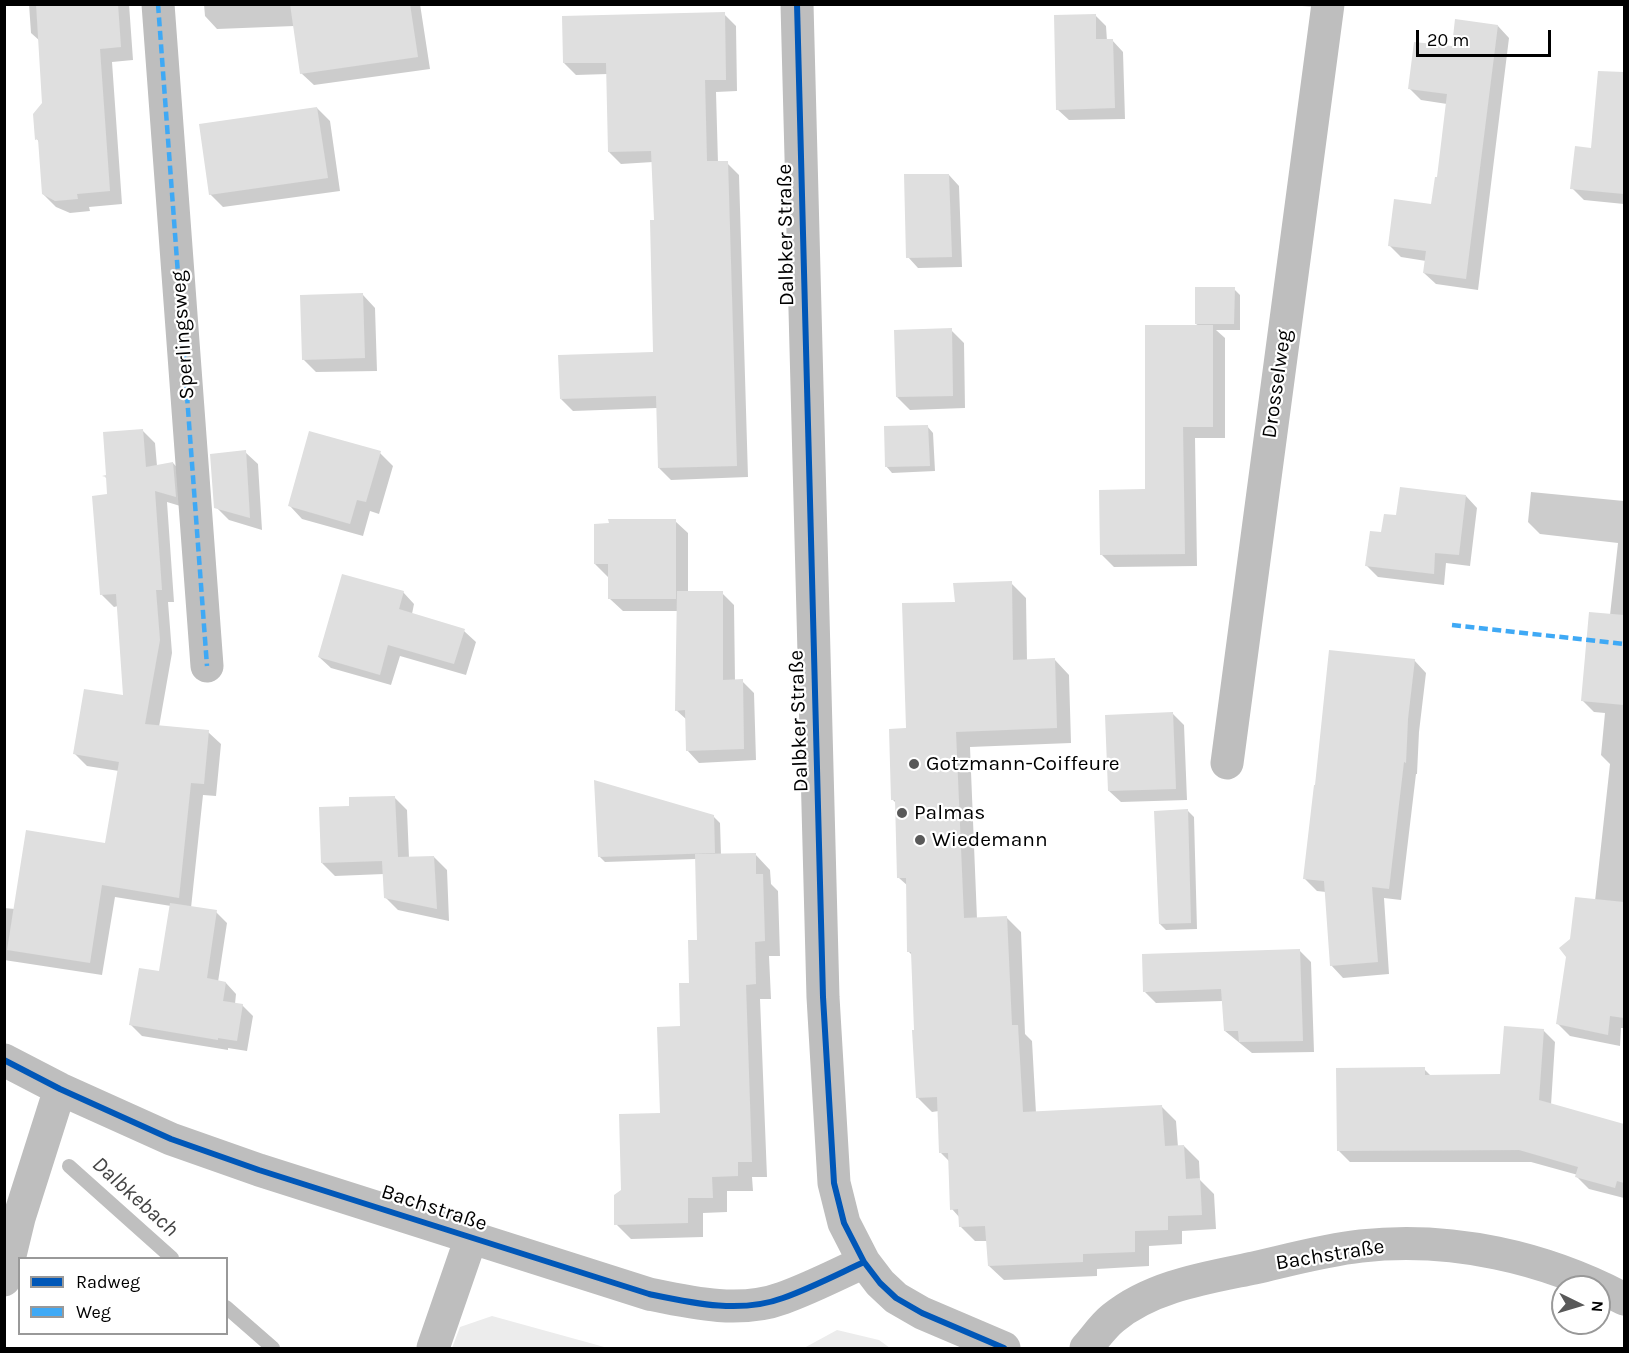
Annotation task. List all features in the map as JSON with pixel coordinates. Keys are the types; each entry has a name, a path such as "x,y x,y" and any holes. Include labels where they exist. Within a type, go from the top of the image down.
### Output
{"street":[{"name":"Sperlingsweg","path":"158,4 207,666"},
{"name":"Dalbker Straße","path":"797,4 824,1020 834,1184 844,1223 864,1263 896,1299 922,1313 1004,1348"},
{"name":"Drosselweg","path":"1227,763 1328,4"},
{"name":"Bachstraße","path":"4,1060 60,1089 171,1139 649,1294 699,1304 743,1306 781,1299 864,1263"},
{"path":"4,1280 20,1218 60,1089"},
{"path":"433,1348 471,1238"},
{"name":"Bachstraße","path":"1086,1348 1111,1320 1129,1306 1152,1295 1188,1283 1234,1272 1360,1246 1430,1244 1479,1248 1540,1264 1624,1299"}],"shaded area":[{"path":"492,1316 608,1348 452,1348 460,1327"},
{"path":"837,1330 879,1340 890,1348 804,1348"}],"building":[{"path":"36,4 118,4 121,47 100,49 110,191 77,194 78,199 55,201 42,194 38,139 35,140 33,114 42,103"},
{"path":"290,4 410,4 418,57 300,74"},
{"path":"725,12 726,80 705,80 707,161 728,161 737,466 658,468 656,396 560,399 558,355 653,352 650,220 654,220 651,151 608,152 606,63 563,63 562,16"},
{"path":"1096,14 1096,39 1113,39 1115,108 1056,110 1054,15"},
{"path":"1455,19 1498,25 1466,279 1423,273 1426,251 1388,246 1394,199 1431,204 1435,177 1437,177 1447,94 1408,89 1414,42 1452,46"},
{"path":"1598,71 1624,72 1624,194 1570,189 1575,146 1591,148"},
{"path":"317,107 328,178 209,195 199,124"},
{"path":"904,174 949,174 952,257 906,258"},
{"path":"1195,287 1235,287 1234,324 1195,324"},
{"path":"363,293 365,358 302,360 300,295"},
{"path":"1145,325 1213,325 1213,427 1183,427 1185,554 1100,555 1099,490 1145,489"},
{"path":"952,328 953,396 896,397 894,330"},
{"path":"928,425 930,466 885,467 884,426"},
{"path":"143,429 146,467 173,462 176,497 155,491 162,590 156,590 160,640 145,724 209,730 204,784 191,783 179,898 102,885 90,963 7,950 26,830 105,843 119,762 73,754 84,689 123,695 116,594 100,595 92,496 107,494 106,477 102,476 106,475 103,432"},
{"path":"309,431 381,451 366,502 357,500 350,524 288,506"},
{"path":"246,450 250,518 214,508 210,454"},
{"path":"1400,487 1466,495 1459,555 1435,553 1434,574 1365,566 1370,531 1381,532 1384,514 1396,515"},
{"path":"608,519 676,519 676,599 608,599 608,564 594,564 594,524 609,523"},
{"path":"342,574 404,591 399,609 465,629 454,664 388,645 380,675 318,657"},
{"path":"1012,581 1013,660 1055,658 1057,728 956,732 964,918 1007,916 1012,1025 1018,1025 1023,1112 1162,1105 1165,1146 1184,1145 1186,1179 1200,1178 1202,1215 1168,1216 1168,1230 1135,1231 1135,1252 1083,1254 1083,1262 988,1266 985,1226 959,1227 958,1209 950,1210 948,1153 939,1153 937,1097 916,1098 911,952 907,952 906,878 897,878 895,800 891,800 889,729 906,728 902,603 955,602 953,583"},
{"path":"677,591 723,591 723,680 743,679 744,749 686,751 685,710 675,711"},
{"path":"1589,612 1624,615 1624,705 1581,701"},
{"path":"1329,650 1415,659 1408,719 1406,763 1404,762 1389,889 1372,887 1378,962 1330,966 1324,881 1303,879"},
{"path":"1173,712 1176,789 1108,791 1105,715"},
{"path":"594,780 714,815 715,853 598,857"},
{"path":"395,796 398,857 434,856 437,909 384,898 382,861 321,863 319,807 349,806 349,797"},
{"path":"1188,809 1191,923 1159,924 1154,811"},
{"path":"756,853 756,874 763,874 765,941 755,942 756,984 746,985 752,1162 738,1162 738,1176 712,1177 713,1198 688,1198 688,1223 614,1225 614,1195 621,1190 619,1114 660,1113 657,1027 680,1026 679,983 689,983 688,940 697,940 695,854"},
{"path":"1575,897 1624,902 1624,1018 1610,1016 1608,1035 1556,1024 1566,957 1559,948 1570,939"},
{"path":"170,903 217,910 207,978 226,982 223,1001 243,1004 237,1041 129,1025 139,968 159,971"},
{"path":"1300,949 1303,1041 1239,1042 1238,1031 1224,1031 1221,989 1143,992 1142,954"},
{"path":"1504,1026 1544,1029 1539,1100 1624,1124 1624,1183 1617,1181 1615,1188 1575,1177 1578,1167 1519,1150 1337,1151 1336,1068 1425,1067 1425,1075 1500,1074"}],"waterway":[{"name":"Dalbkebach","path":"69,1166 171,1257"},
{"name":"Dalbkebach","path":"228,1309 273,1348"}],"marked path":[{"path":"158,4 207,666"},
{"path":"1452,625 1624,644"}],"cycle path":[{"path":"797,4 823,997 834,1183 844,1223 864,1262 880,1283 896,1298 922,1313 1004,1348"},
{"path":"4,1060 60,1089 171,1139 259,1170 649,1294 716,1305 767,1303 793,1294 864,1262"}],"place":[{"name":"Gotzmann-Coiffeure","path":"914,764"},
{"name":"Palmas","path":"902,813"},
{"name":"Wiedemann","path":"920,840"}]}
